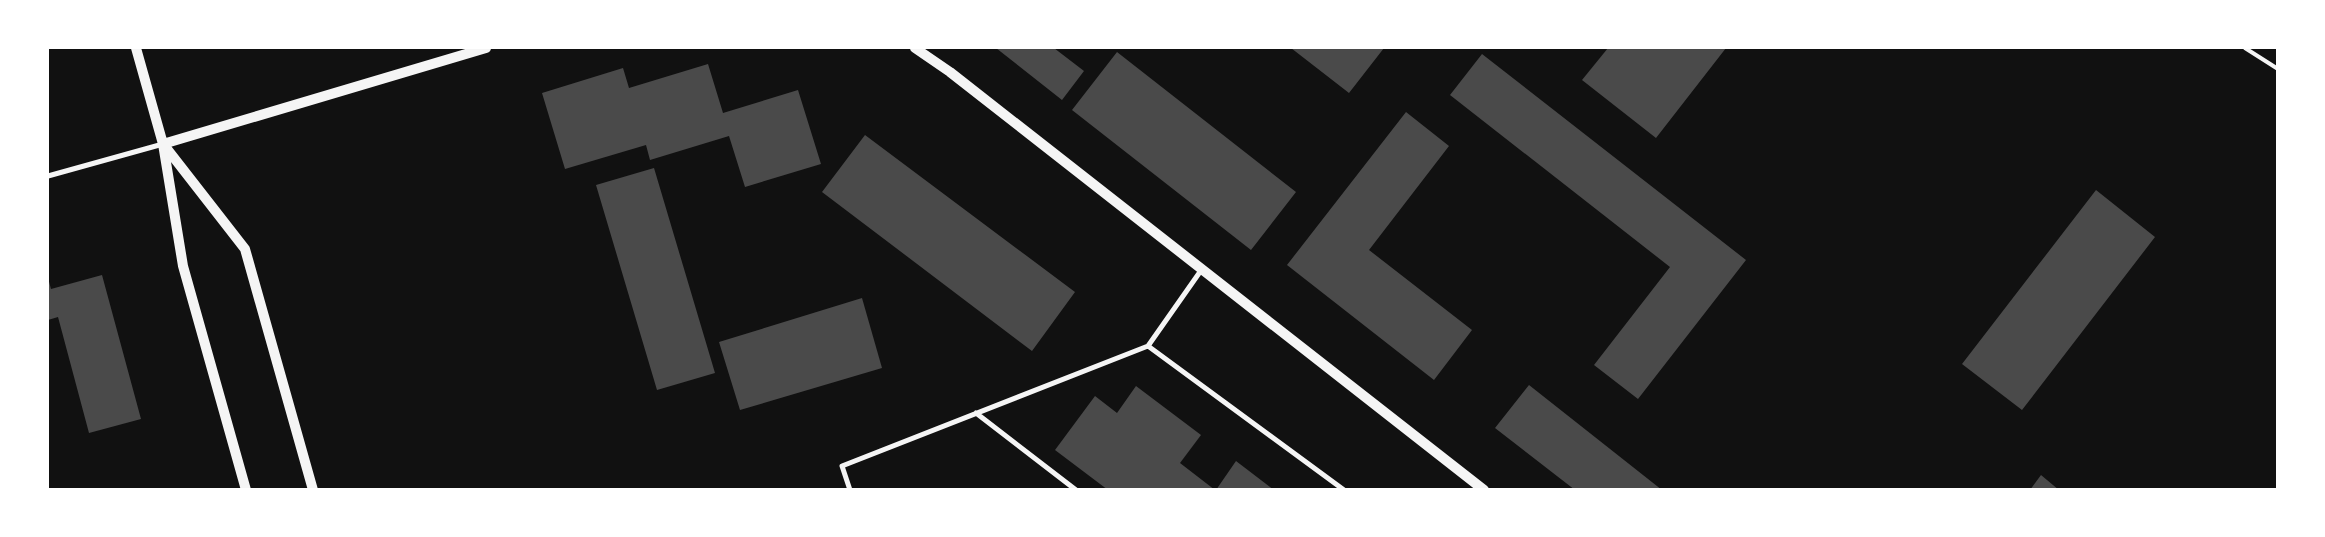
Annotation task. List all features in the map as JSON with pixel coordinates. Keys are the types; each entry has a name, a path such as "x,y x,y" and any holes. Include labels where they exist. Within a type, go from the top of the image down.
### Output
{"main road":[{"path":"136,48 163,144 183,266 246,490"},
{"path":"163,144 486,48"},
{"path":"915,48 950,72 1484,490"},
{"path":"163,144 244,250 313,490"}],"street":[{"path":"48,176 163,144"},
{"path":"850,490 842,466 1148,346 1202,269"},
{"path":"1148,346 1344,490"},
{"path":"976,413 1076,490"}],"lane":[{"path":"2245,48 2278,69"}],"building":[{"path":"996,48 1054,48 1084,71 1062,100"},
{"path":"1291,48 1384,48 1349,93"},
{"path":"1608,48 1726,48 1656,138 1582,80"},
{"path":"1117,52 1296,192 1251,250 1072,110"},
{"path":"1482,54 1746,260 1638,399 1594,365 1670,267 1450,95"},
{"path":"708,64 723,113 798,90 821,164 745,187 729,136 650,160 646,145 565,169 542,93 623,68 629,88"},
{"path":"1406,112 1449,146 1369,250 1472,330 1434,380 1287,265"},
{"path":"865,135 1075,292 1032,351 822,192"},
{"path":"654,168 715,373 657,390 596,185"},
{"path":"2096,190 2155,237 2022,410 1962,364"},
{"path":"102,275 141,419 89,433 58,317 48,320 48,278 51,289"},
{"path":"862,298 882,368 740,410 719,342"},
{"path":"1529,385 1662,490 1575,490 1495,428"},
{"path":"1136,386 1201,435 1180,463 1215,490 1108,490 1055,450 1095,396 1117,413"},
{"path":"1236,461 1274,490 1216,490"},
{"path":"2041,475 2059,490 2030,490"}]}
